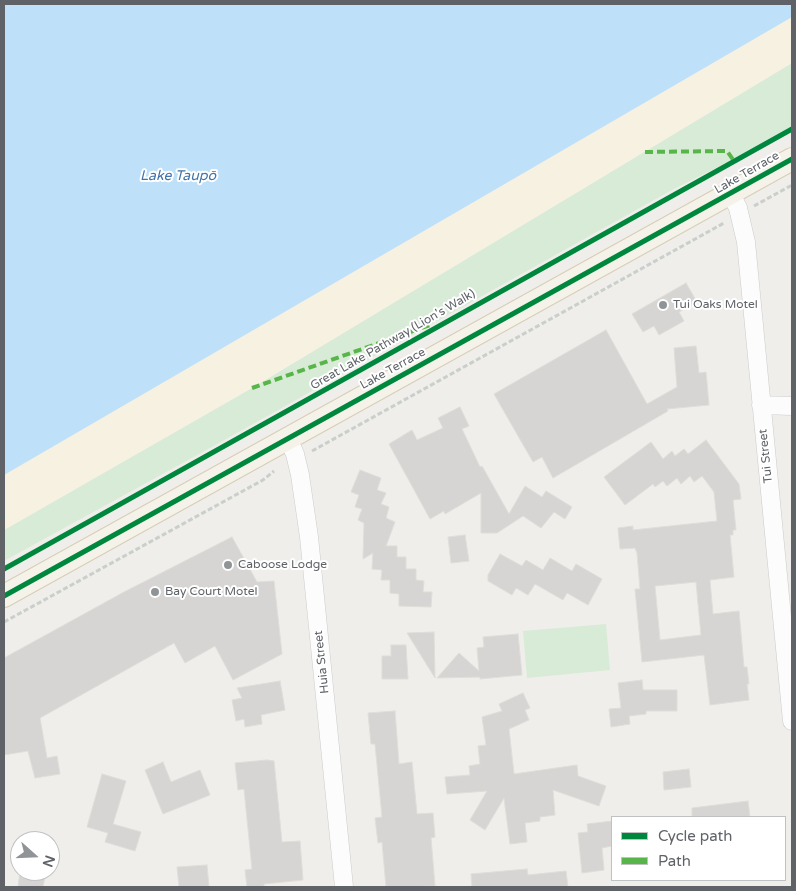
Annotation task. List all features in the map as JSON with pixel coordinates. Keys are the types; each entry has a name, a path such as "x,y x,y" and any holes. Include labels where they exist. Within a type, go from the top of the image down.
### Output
{"main road":[{"name":"Lake Terrace","path":"4,596 293,449 735,204 792,159"}],"street":[{"name":"Tui Street","path":"735,204 746,242 792,721"},
{"path":"761,405 792,406"},
{"name":"Huia Street","path":"293,449 309,536 344,887"}],"path":[{"path":"4,622 293,449 735,204 792,185"}],"green space":[{"path":"792,63 792,130 670,191 4,561 4,530 252,388"},
{"path":"606,624 610,670 527,678 523,631"}],"sand":[{"path":"792,17 792,63 252,388 4,530 4,475"}],"water":[{"name":"Lake Taupō","path":"4,4 792,4 792,17 4,475"}],"building":[{"path":"686,283 697,302 679,312 684,321 659,335 654,326 643,332 632,314"},
{"path":"606,330 647,404 677,387 674,348 696,346 699,373 706,372 709,405 667,409 668,411 553,478 542,457 533,462 494,394"},
{"path":"460,407 469,426 462,429 480,467 482,466 509,514 525,486 542,497 546,491 572,507 565,519 554,512 541,528 523,516 497,533 481,533 481,493 445,514 444,511 430,519 389,444 412,430 417,440 443,428 438,418"},
{"path":"706,440 739,484 741,499 733,500 736,530 733,530 733,535 730,535 734,577 710,580 713,614 739,611 744,667 747,667 749,684 747,684 749,700 710,705 704,655 642,662 635,589 640,589 637,553 635,548 620,549 618,528 633,526 633,530 717,521 714,492 702,476 694,482 690,476 681,484 677,478 667,486 663,481 655,487 653,484 625,505 604,477 651,442 663,459 672,451 675,456 684,449 688,454","holes":["696,582 701,635 660,640 655,586"]},
{"path":"360,470 381,478 377,490 386,493 381,504 389,507 386,518 395,522 386,546 397,546 397,557 406,557 406,569 416,569 416,580 424,581 423,592 432,592 431,607 399,606 399,594 390,593 390,580 381,580 382,570 372,569 373,553 363,559 364,523 358,520 362,509 355,507 359,495 351,492"},
{"path":"465,535 469,561 451,563 448,537"},
{"path":"232,537 257,582 274,581 282,654 233,680 215,646 185,663 174,643 40,718 47,758 57,756 60,774 35,778 28,751 4,755 4,658 124,592"},
{"path":"500,554 522,566 526,560 543,570 550,558 572,571 576,564 602,579 588,605 567,593 563,600 535,584 528,595 516,588 512,595 488,581 488,575"},
{"path":"434,632 435,678 407,633"},
{"path":"518,634 522,675 480,679 480,677 437,678 459,653 479,671 477,648 484,647 483,637"},
{"path":"391,645 406,645 408,679 382,679 382,656 391,656"},
{"path":"642,680 643,690 677,690 677,711 646,711 646,714 629,716 630,724 611,727 609,709 621,708 618,683"},
{"path":"280,681 285,710 261,715 262,724 245,727 244,719 236,721 232,700 242,698 237,688"},
{"path":"523,693 530,708 525,710 529,720 509,729 514,774 577,765 578,776 606,786 599,806 553,790 555,815 540,817 540,821 525,823 527,842 510,844 504,798 485,830 470,820 487,791 447,794 445,777 470,775 469,766 480,764 478,746 486,745 482,717 502,711 499,704"},
{"path":"395,711 399,764 412,762 417,814 433,813 435,837 431,838 435,886 386,887 382,842 378,843 375,818 382,817 375,744 371,744 368,713"},
{"path":"274,761 282,842 300,841 303,880 264,884 264,887 247,887 245,870 252,869 244,789 238,790 235,763"},
{"path":"163,762 171,782 200,770 210,795 163,814 145,770"},
{"path":"689,769 691,787 664,790 663,772"},
{"path":"102,774 126,781 113,824 141,832 135,851 105,842 108,833 87,827"},
{"path":"748,801 750,816 692,816 692,808"},
{"path":"611,821 611,846 602,848 604,870 582,873 578,833 588,832 587,824"},
{"path":"207,865 209,887 179,887 177,867"},
{"path":"527,869 528,875 566,871 568,887 472,887 471,874"},
{"path":"19,881 44,881 43,887 18,887"}],"marked path":[{"path":"645,152 727,151 734,161"},
{"path":"252,388 430,325"}],"cycle path":[{"name":"Great Lake Pathway (Lion's Walk)","path":"4,569 792,129"},
{"path":"4,596 792,159"}],"place":[{"name":"Tui Oaks Motel","path":"663,305"},
{"name":"Caboose Lodge","path":"228,565"},
{"name":"Bay Court Motel","path":"155,592"}]}
